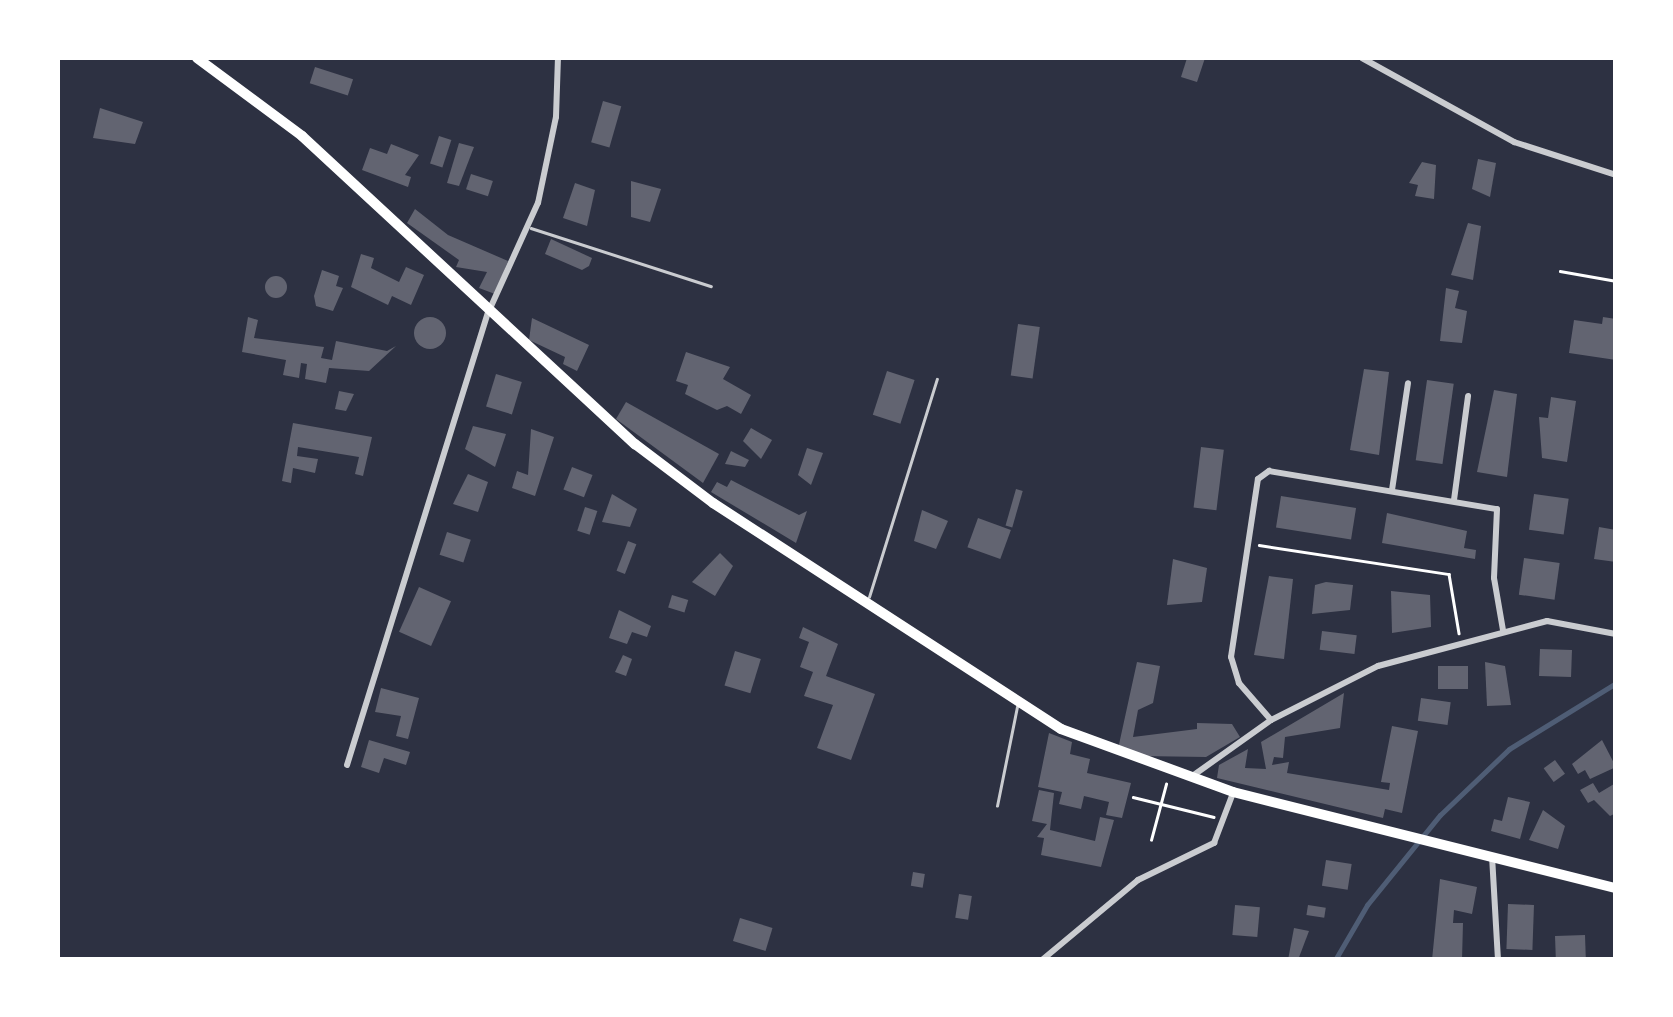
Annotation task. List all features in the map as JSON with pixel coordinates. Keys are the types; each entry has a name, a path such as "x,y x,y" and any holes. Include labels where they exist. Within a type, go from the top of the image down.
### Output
{"main road":[{"path":"196,58 302,136 488,313 698,491 869,598 1018,700 1097,747 1233,792 1398,830 1616,888"}],"street":[{"path":"346,765 488,313 530,228 548,170 558,58"},
{"path":"1362,58 1472,122 1616,175"},
{"path":"1392,490 1408,383"},
{"path":"1454,500 1468,396"},
{"path":"1271,720 1232,669 1258,479 1269,470 1497,508 1501,517 1494,578 1503,630"},
{"path":"1189,778 1271,720 1378,666 1460,639 1561,621 1616,634"},
{"path":"1042,960 1138,880 1214,843 1226,820 1233,792"},
{"path":"1492,855 1498,960"}],"lane":[{"path":"530,228 711,286"},
{"path":"869,598 937,379"},
{"path":"997,806 1018,700"}],"path":[{"path":"1560,271 1616,281"},
{"path":"1249,543 1449,574 1460,639"},
{"path":"1151,840 1169,772"},
{"path":"1133,797 1226,820"}],"building":[{"path":"1187,58 1205,58 1197,82 1181,77"},
{"path":"315,67 353,79 348,96 310,83"},
{"path":"603,101 621,106 609,148 591,142"},
{"path":"100,108 143,122 135,144 93,138"},
{"path":"439,136 451,140 442,168 430,164"},
{"path":"459,143 474,147 459,186 447,183"},
{"path":"391,144 419,155 405,175 411,177 408,187 362,170 370,148 387,154"},
{"path":"1478,159 1496,163 1490,197 1472,189"},
{"path":"1422,162 1436,165 1434,199 1415,196 1418,185 1409,183"},
{"path":"471,174 493,181 488,196 466,189"},
{"path":"631,181 661,189 650,222 631,217"},
{"path":"575,183 595,190 587,226 563,218"},
{"path":"415,209 448,235 508,261 495,294 479,288 487,272 456,267 459,260 407,223"},
{"path":"1468,223 1481,226 1473,280 1451,275"},
{"path":"551,239 592,258 589,266 582,270 545,254"},
{"path":"361,254 374,258 371,268 399,282 406,267 424,275 411,305 392,296 388,305 351,287"},
{"path":"322,270 339,276 336,286 343,288 333,311 316,306 314,296"},
{"path":"272,276 280,276 287,287 280,298 272,298 265,291 265,283"},
{"path":"1446,288 1459,291 1455,308 1467,311 1462,343 1440,341"},
{"path":"248,317 258,320 254,338 324,347 321,358 332,360 336,341 387,351 396,346 369,371 329,368 326,383 305,379 307,364 301,363 299,378 283,375 286,360 242,352"},
{"path":"430,317 442,321 446,333 442,345 430,349 418,345 414,333 418,321"},
{"path":"1603,317 1616,319 1616,360 1569,353 1574,320 1602,324"},
{"path":"532,318 589,345 577,371 563,364 565,357 529,340"},
{"path":"1018,324 1040,327 1033,379 1011,375"},
{"path":"686,352 730,367 723,379 751,395 741,414 727,406 717,410 685,394 688,385 676,381"},
{"path":"1364,369 1389,372 1379,455 1350,450"},
{"path":"887,371 915,380 900,424 873,415"},
{"path":"496,374 522,382 512,414 486,407"},
{"path":"1427,380 1454,384 1442,464 1416,460"},
{"path":"1494,390 1517,394 1507,477 1477,472"},
{"path":"339,391 354,394 346,411 335,409"},
{"path":"1551,397 1576,401 1567,462 1542,458 1539,417 1548,418"},
{"path":"626,402 719,454 703,483 616,419"},
{"path":"293,423 372,437 363,476 355,474 359,457 298,447 297,456 318,459 315,473 293,468 291,483 282,481"},
{"path":"473,426 506,434 495,467 465,449"},
{"path":"751,428 772,440 761,459 743,441"},
{"path":"531,429 554,437 535,496 512,488 517,471 528,475"},
{"path":"1201,447 1224,450 1216,510 1194,508"},
{"path":"807,448 823,453 811,485 798,475"},
{"path":"731,451 749,460 745,467 725,464"},
{"path":"572,467 593,475 584,497 563,489"},
{"path":"468,474 488,482 478,512 453,504"},
{"path":"731,480 799,515 807,511 796,543 711,492 717,482 727,487"},
{"path":"1016,489 1023,491 1012,527 1006,526"},
{"path":"612,494 637,509 630,527 602,522"},
{"path":"1534,494 1569,499 1564,535 1529,530"},
{"path":"1281,496 1356,508 1351,539 1276,528"},
{"path":"585,507 597,511 590,535 577,531"},
{"path":"922,510 948,521 936,549 914,541"},
{"path":"1387,513 1467,531 1464,548 1476,550 1475,559 1382,543"},
{"path":"978,518 1011,530 1000,559 967,547"},
{"path":"1599,527 1616,530 1616,562 1594,559"},
{"path":"447,532 471,540 463,563 440,555"},
{"path":"628,541 636,544 625,574 617,571"},
{"path":"720,553 733,566 715,596 692,582"},
{"path":"1524,558 1560,563 1555,600 1519,595"},
{"path":"1173,559 1207,568 1202,602 1167,605"},
{"path":"1269,576 1293,579 1284,659 1254,655"},
{"path":"1315,585 1353,585 1350,610 1312,614"},
{"path":"419,587 451,601 431,646 399,632"},
{"path":"1391,591 1430,595 1431,627 1392,633"},
{"path":"672,595 688,600 684,612 668,607"},
{"path":"619,610 651,626 647,637 632,632 627,644 609,638"},
{"path":"803,627 838,644 826,676 875,694 851,760 817,748 833,705 804,696 813,672 800,667 809,642 799,638"},
{"path":"1322,631 1357,635 1354,654 1320,650"},
{"path":"1540,649 1572,650 1571,677 1539,676"},
{"path":"735,651 761,659 750,693 724,685"},
{"path":"623,655 632,659 626,676 615,672"},
{"path":"1137,662 1160,666 1153,703 1138,710 1133,737 1197,729 1197,723 1232,724 1240,737 1206,757 1141,756 1118,749"},
{"path":"1485,662 1505,666 1511,705 1487,706"},
{"path":"1438,666 1468,666 1468,689 1438,689"},
{"path":"381,688 419,698 408,739 396,736 401,716 375,712"},
{"path":"1344,693 1340,728 1285,737 1283,758 1274,757 1272,765 1289,762 1287,773 1389,790 1390,783 1381,782 1392,726 1418,731 1402,813 1385,809 1383,818 1217,778 1219,765 1248,749 1245,768 1266,769 1261,742"},
{"path":"1421,698 1451,702 1448,725 1418,721"},
{"path":"1049,733 1072,742 1070,754 1090,759 1087,773 1131,783 1122,818 1106,815 1109,802 1084,796 1081,809 1059,804 1062,792 1038,787"},
{"path":"369,740 410,752 406,765 384,758 379,773 361,767"},
{"path":"1602,740 1616,767 1590,779 1585,770 1578,774 1572,764"},
{"path":"1555,760 1565,774 1554,782 1544,768"},
{"path":"1593,783 1599,793 1614,784 1616,813 1610,816 1594,800 1588,803 1580,790"},
{"path":"1039,790 1054,793 1050,830 1095,841 1100,817 1114,820 1101,867 1041,855 1044,838 1037,837 1047,824 1032,821"},
{"path":"1508,797 1530,802 1520,839 1491,831 1494,819 1502,821"},
{"path":"1543,810 1565,826 1558,849 1529,840"},
{"path":"1326,860 1352,864 1348,890 1322,886"},
{"path":"913,872 925,874 923,888 911,886"},
{"path":"1440,879 1477,887 1472,914 1454,910 1453,923 1463,923 1462,960 1432,960"},
{"path":"959,894 972,896 968,920 955,918"},
{"path":"1508,904 1534,905 1532,950 1506,949"},
{"path":"1235,905 1260,907 1257,937 1232,935"},
{"path":"1308,905 1326,908 1324,918 1306,915"},
{"path":"740,918 773,928 765,951 733,941"},
{"path":"1294,928 1309,931 1298,960 1288,960"},
{"path":"1585,935 1586,960 1556,960 1555,936"}],"waterway":[{"path":"1335,960 1367,905 1440,815 1509,749 1616,683"}]}
